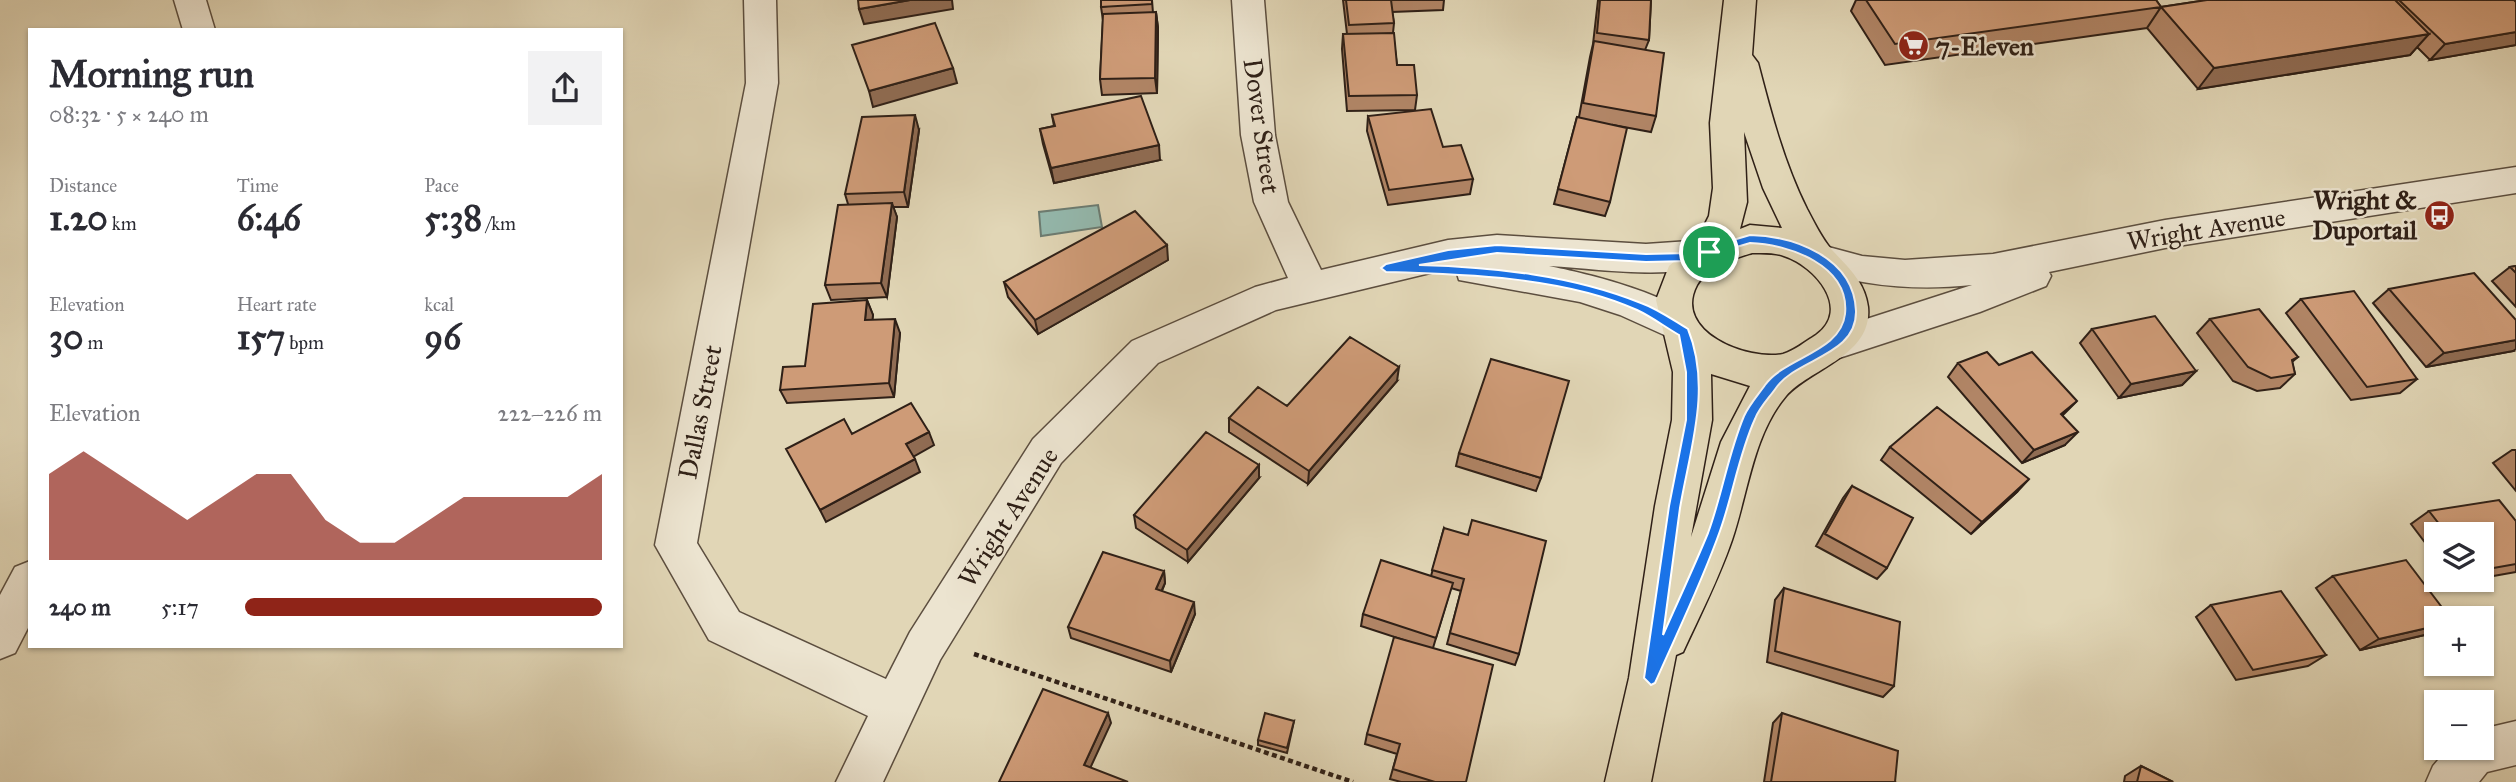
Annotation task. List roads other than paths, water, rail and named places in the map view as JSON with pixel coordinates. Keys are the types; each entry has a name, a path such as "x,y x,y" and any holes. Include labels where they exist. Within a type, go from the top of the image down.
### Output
{"main road":[{"path":"1628,782 1651,678 1675,506 1692,420 1692,372 1673,295 1678,279 1707,253 1726,223 1733,194 1727,125 1739,51 1740,0"},
{"path":"1651,678 1714,532 1746,424 1774,381 1789,369 1833,345 1846,331 1848,294 1837,275 1819,258 1793,219 1777,186 1739,51"},
{"path":"1707,253 1750,239 1772,239 1796,246 1819,258"},
{"path":"1683,330 1699,348 1720,361 1743,369 1789,369"}],"street":[{"path":"190,0 198,28"},
{"name":"Dallas Street","path":"760,0 762,83 676,545 724,626 895,706"},
{"name":"Dover Street","path":"1248,0 1258,135 1271,201 1310,285"},
{"name":"Wright Avenue","path":"1819,258 1857,270 1933,274 2516,180"},
{"name":"Wright Avenue","path":"1833,345 1968,302 2103,247"},
{"name":"Wright Avenue","path":"859,782 925,646 1040,463 1066,431 1145,352 1268,298 1310,285 1448,254 1497,249 1646,258 1707,253"},
{"name":"Wright Avenue","path":"1386,268 1481,270 1555,283 1613,297 1683,330"},
{"path":"0,639 28,584"},
{"path":"2449,782 2474,753 2516,743"}],"water":[{"path":"1098,205 1102,227 1041,236 1039,212"}],"place":[{"name":"7-Eleven","path":"1913,46"},
{"name":"Wright & Duportail","path":"2440,215"}]}
